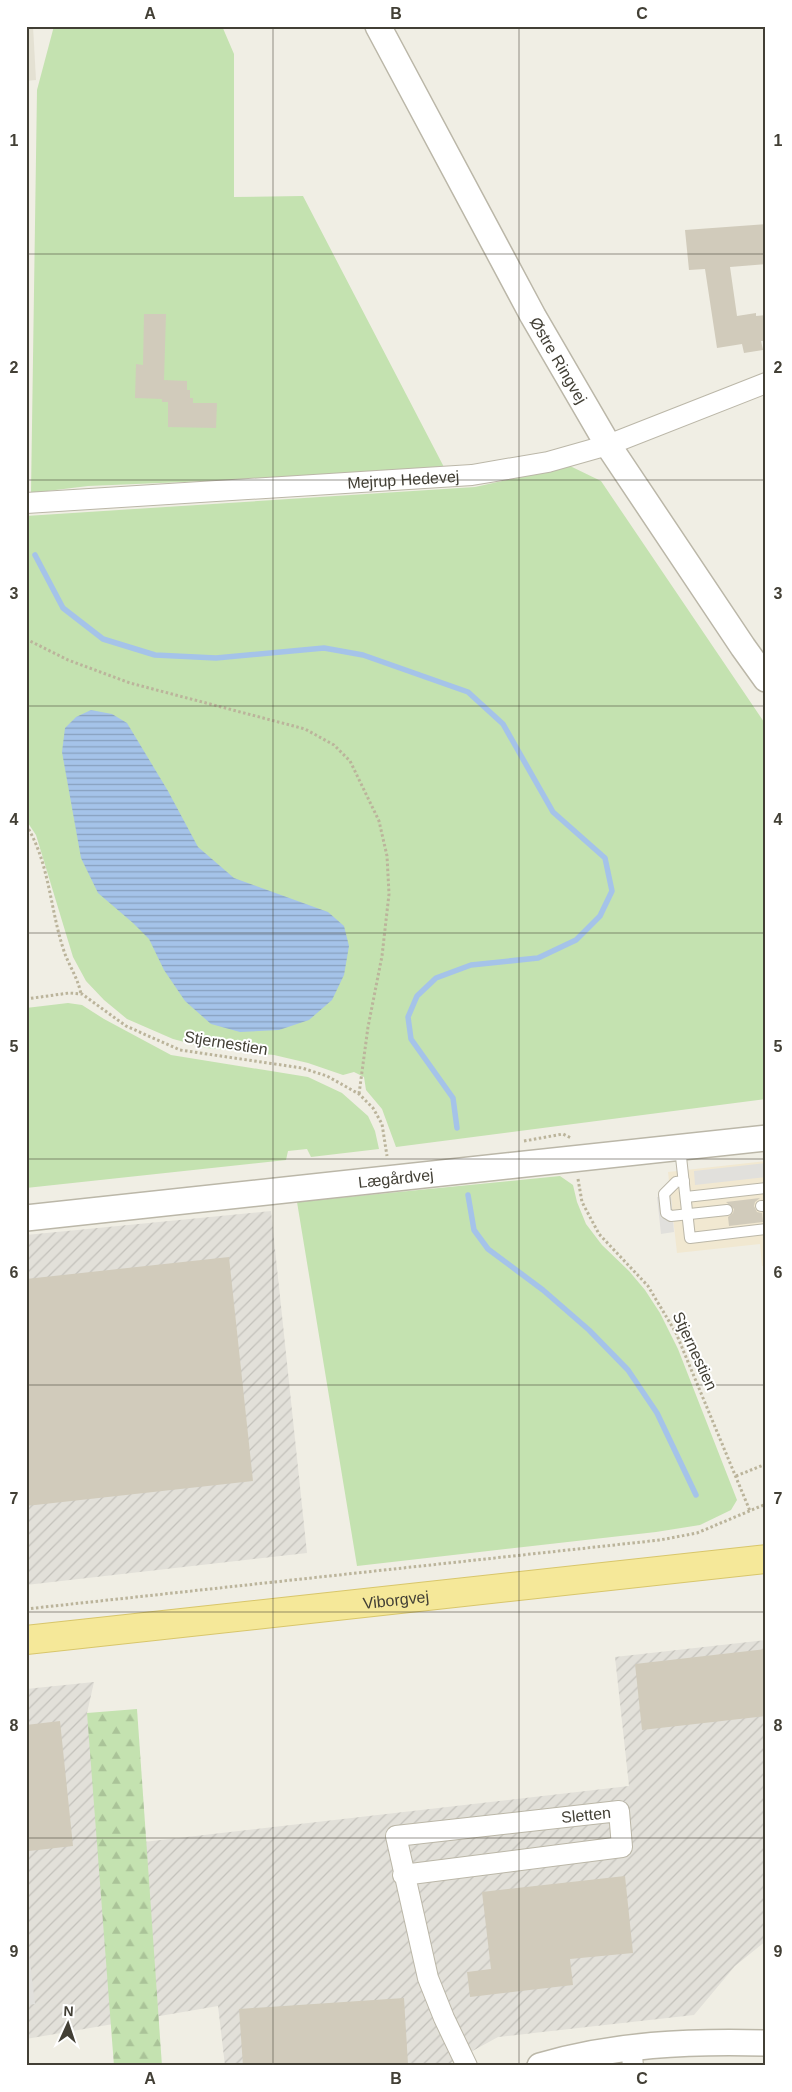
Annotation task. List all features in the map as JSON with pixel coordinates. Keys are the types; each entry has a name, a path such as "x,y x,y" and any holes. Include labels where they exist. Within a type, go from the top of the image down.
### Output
{"main road":[{"name":"Viborgvej","path":"26,1640 766,1559"}],"street":[{"name":"Østre Ringvej","path":"378,26 533,316 608,445 742,647 766,679"},
{"name":"Mejrup Hedevej","path":"26,503 472,475 548,462 608,445 766,383"},
{"name":"Lægårdvej","path":"26,1218 766,1138"},
{"name":"Sletten","path":"403,1875 622,1847 619,1811 396,1836 403,1875 428,1978 444,2018 468,2066"},
{"path":"540,2066 632,2056 707,2042 766,2043"}],"lane":[{"path":"680,1147 690,1238 766,1229"},
{"path":"684,1181 676,1182 664,1194 666,1213 671,1216 727,1210"},
{"path":"686,1197 766,1188"}],"path":[{"path":"26,639 68,660 130,683 305,729 334,745 350,761 379,821 387,856 389,894 382,956 368,1027 359,1094"},
{"path":"26,825 42,860 63,949 78,979 82,994 26,999"},
{"name":"Stjernestien","path":"82,994 126,1026 180,1050 302,1068 327,1076 359,1094 373,1108 382,1124 387,1156 396,1155"},
{"name":"Stjernestien","path":"523,1141 563,1134 572,1139 582,1202 599,1234 648,1286 676,1333 750,1511"},
{"path":"736,1476 766,1464"},
{"path":"26,1609 660,1540 697,1533 766,1504"}],"shaded area":[{"path":"26,26 33,26 36,80 26,81"},
{"path":"766,1161 766,1266 762,1266 760,1244 677,1253 668,1172"},
{"path":"766,1163 766,1177 695,1185 694,1171"},
{"path":"671,1196 674,1232 661,1234 657,1197"},
{"path":"271,1211 307,1553 26,1585 26,1235"},
{"path":"766,1640 766,1941 735,1966 694,2015 498,2037 445,2066 225,2066 218,2006 26,2039 26,1689 94,1682 87,1713 109,1846 629,1786 615,1657"},
{"path":"26,1929 35,2004 26,2005"}],"green space":[{"path":"54,26 222,26 234,54 234,197 303,196 446,471 88,486 31,493 37,90"},
{"path":"570,466 601,481 766,725 766,1099 396,1147 382,1109 366,1090 364,1077 354,1072 343,1075 308,1063 274,1055 207,1048 173,1039 127,1019 104,1000 86,981 73,957 36,835 26,820 26,516 475,487"},
{"path":"68,1003 82,1005 171,1055 308,1077 342,1093 368,1116 375,1131 379,1149 311,1157 307,1149 288,1151 286,1160 26,1188 26,1008"},
{"path":"560,1176 573,1185 577,1202 586,1224 602,1245 629,1271 645,1290 660,1313 678,1349 737,1500 731,1510 700,1525 656,1532 357,1566 297,1202"},
{"path":"137,1709 162,2066 114,2066 87,1713"}],"water":[{"path":"91,710 112,714 127,723 168,791 198,847 234,878 328,912 344,926 349,946 344,975 332,1000 309,1020 279,1030 240,1032 211,1024 185,1001 164,970 149,939 98,893 81,858 62,752 65,728 76,717"}],"building":[{"path":"766,224 766,264 730,267 737,316 756,313 756,316 766,315 766,341 761,341 763,350 744,353 742,344 717,348 705,269 689,270 685,230"},
{"path":"144,314 166,314 164,380 187,381 187,390 190,390 190,398 193,398 193,403 217,403 216,428 168,427 168,402 162,402 162,399 135,398 136,364 143,365"},
{"path":"760,1198 755,1202 754,1206 757,1212 762,1213 763,1222 729,1226 728,1217 733,1213 734,1209 726,1202"},
{"path":"229,1257 253,1481 26,1506 26,1279"},
{"path":"766,1649 766,1716 642,1730 635,1664"},
{"path":"60,1721 73,1846 29,1851 26,1827 26,1725"},
{"path":"625,1876 633,1953 570,1959 573,1985 470,1997 467,1972 491,1969 482,1892"},
{"path":"404,1998 408,2064 379,2066 243,2066 239,2009"}],"waterway":[{"path":"35,555 63,608 103,639 155,655 216,658 324,648 363,655 468,692 503,724 553,812 605,858 612,891 600,916 576,940 538,958 471,965 436,978 417,996 408,1017 411,1039 453,1098 457,1128"},
{"path":"468,1195 474,1230 488,1249 543,1290 589,1330 628,1370 657,1413 696,1495"}]}
